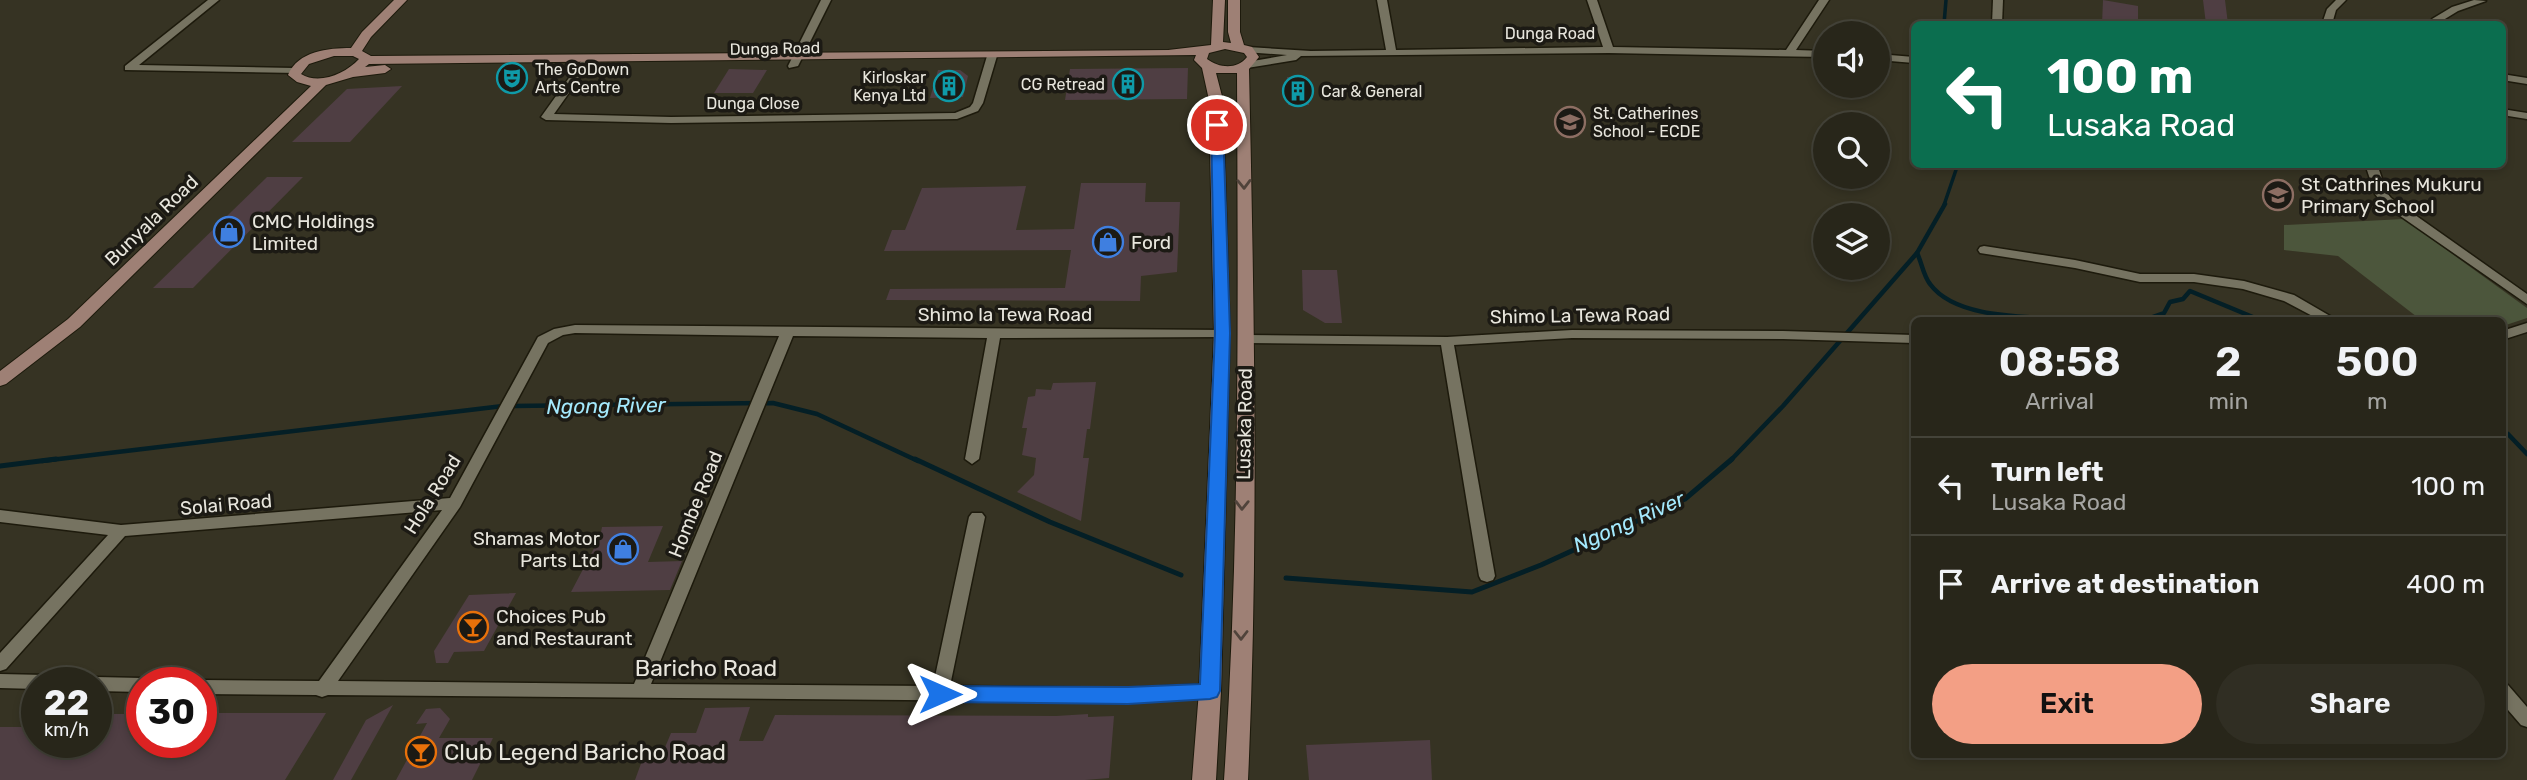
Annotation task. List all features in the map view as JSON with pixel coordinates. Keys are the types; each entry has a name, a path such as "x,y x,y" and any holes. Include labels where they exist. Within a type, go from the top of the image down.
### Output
{"main road":[{"path":"366,35 360,56 350,73 323,81 299,76 309,59 334,52 366,35 401,0"},
{"name":"Lusaka Road","path":"1204,780 1210,691 1222,333 1216,100 1207,56 1219,0"},
{"path":"1207,56 1243,48 1234,32 1234,0"},
{"name":"Lusaka Road","path":"1236,780 1241,693 1246,339 1245,66 1253,57 1243,48"},
{"name":"Dunga Road","path":"334,52 360,56 584,63"},
{"path":"1207,56 1224,70 1245,66"},
{"name":"Dunga Road","path":"350,73 404,68 584,63 1207,56"},
{"name":"Bunyala Road","path":"0,368 58,323 252,139 294,95 299,76"},
{"name":"Bunyala Road","path":"0,380 74,323 323,81"}],"street":[{"path":"214,0 129,68 299,76"},
{"path":"796,62 826,0"},
{"path":"1382,0 1391,51"},
{"path":"1592,0 1609,50"},
{"path":"1789,52 1824,0"},
{"path":"1997,21 1998,0"},
{"path":"2328,21 2332,9 2341,0"},
{"path":"2435,21 2455,9 2481,1"},
{"name":"Dunga Road","path":"1243,48 1311,54 1609,50 1813,53"},
{"name":"Dunga Road","path":"1245,66 1311,54"},
{"path":"1890,58 1911,60"},
{"name":"Dunga Close","path":"584,63 545,117 659,120 957,116 974,109 978,103 991,59"},
{"path":"2506,78 2527,81"},
{"path":"2506,113 2527,116"},
{"path":"2372,168 2381,194 2387,201 2527,300"},
{"path":"1984,250 2075,264 2140,278 2194,278 2244,285 2289,298 2324,317"},
{"path":"2506,335 2527,327"},
{"name":"Shimo la Tewa Road","path":"575,329 994,334 1222,333"},
{"name":"Hola Road","path":"322,690 455,503 543,340 559,332 575,329"},
{"name":"Hombe Road","path":"639,692 788,331"},
{"path":"972,459 994,334"},
{"name":"Shimo La Tewa Road","path":"1246,339 1447,341 1572,334 1911,339"},
{"path":"1447,341 1487,576"},
{"name":"Solai Road","path":"0,516 121,531 455,503"},
{"path":"940,694 977,517"},
{"path":"0,664 121,531"},
{"path":"0,681 21,681"},
{"name":"Baricho Road","path":"217,687 1128,695 1210,691"},
{"path":"2506,695 2527,720"}],"green space":[{"path":"2404,219 2527,308 2527,318 2506,325 2506,317 2417,317 2338,256 2284,250 2284,225"}],"building":[{"path":"2103,0 2138,6 2138,21 2102,21"},
{"path":"2203,0 2225,0 2228,21 2206,21"},
{"name":"CG Retread","path":"1188,68 1187,99 1065,100 1070,69"},
{"path":"729,69 767,70 753,93 714,93"},
{"name":"Kirloskar Kenya Ltd","path":"938,70 960,70 968,76 963,97 930,98"},
{"name":"Car & General","path":"1287,77 1307,77 1309,105 1288,105"},
{"path":"402,86 350,142 292,142 347,89"},
{"name":"CMC Holdings Limited","path":"267,177 303,177 193,288 153,288"},
{"path":"1081,183 1146,183 1145,202 1180,202 1177,272 1141,276 1140,301 886,300 890,289 1065,288 1071,250 884,251 892,230 905,230 922,188 1026,186 1016,230 1074,229"},
{"path":"1302,270 1337,270 1342,323 1325,323 1303,310"},
{"path":"1096,382 1083,458 1089,458 1081,521 1017,492 1034,475 1036,458 1022,455 1027,428 1022,428 1028,397 1035,396 1036,389 1051,390 1053,383"},
{"name":"Shamas Motor Parts Ltd","path":"663,526 648,562 682,561 670,590 571,592 600,537 602,527"},
{"name":"Choices Pub and Restaurant","path":"516,593 484,651 454,652 448,663 436,663 434,651 469,595"},
{"name":"Club Legend Baricho Road","path":"393,705 351,780 333,780 366,720"},
{"path":"750,707 739,741 763,741 775,715 1114,716 1109,778 635,780 643,758 661,757 671,733 696,733 705,708"},
{"path":"440,708 450,719 439,738 493,738 472,780 396,780 427,723 416,724 426,709"},
{"path":"217,713 326,713 285,780 0,780 0,727 21,727 21,758 112,758 112,714 126,714 126,758 217,758"},
{"path":"1430,740 1432,780 1309,780 1306,745"}],"waterway":[{"name":"Ngong River","path":"1944,21 1946,0"},
{"name":"Ngong River","path":"1944,205 1957,168"},
{"name":"Ngong River","path":"1917,253 1945,204"},
{"name":"Ngong River","path":"1732,459 1783,406 1917,253"},
{"name":"Ngong River","path":"1917,253 1930,284 1942,296 1977,311 2018,317"},
{"name":"Ngong River","path":"2153,317 2164,313 2170,302 2183,299 2190,291 2253,317"},
{"name":"Ngong River","path":"512,406 773,403 817,414 918,461"},
{"name":"Ngong River","path":"42,461 503,406"},
{"name":"Ngong River","path":"2506,433 2527,454"},
{"name":"Ngong River","path":"0,466 56,459"},
{"name":"Ngong River","path":"915,459 1050,522 1181,575"},
{"name":"Ngong River","path":"1286,578 1472,592 1541,565 1685,499 1732,459"}],"place":[{"name":"The GoDown Arts Centre","path":"512,78"},
{"name":"CG Retread","path":"1128,84"},
{"name":"Kirloskar Kenya Ltd","path":"949,86"},
{"name":"Car & General","path":"1298,91"},
{"name":"St. Catherines School - ECDE","path":"1570,122"},
{"name":"St Cathrines Mukuru Primary School","path":"2278,195"},
{"name":"CMC Holdings Limited","path":"229,232"},
{"name":"Ford","path":"1108,242"},
{"name":"Shamas Motor Parts Ltd","path":"623,549"},
{"name":"Choices Pub and Restaurant","path":"473,627"},
{"name":"Club Legend Baricho Road","path":"421,752"}],"route":[{"path":"940,694 1128,695 1210,691 1222,333 1217,125"}]}
